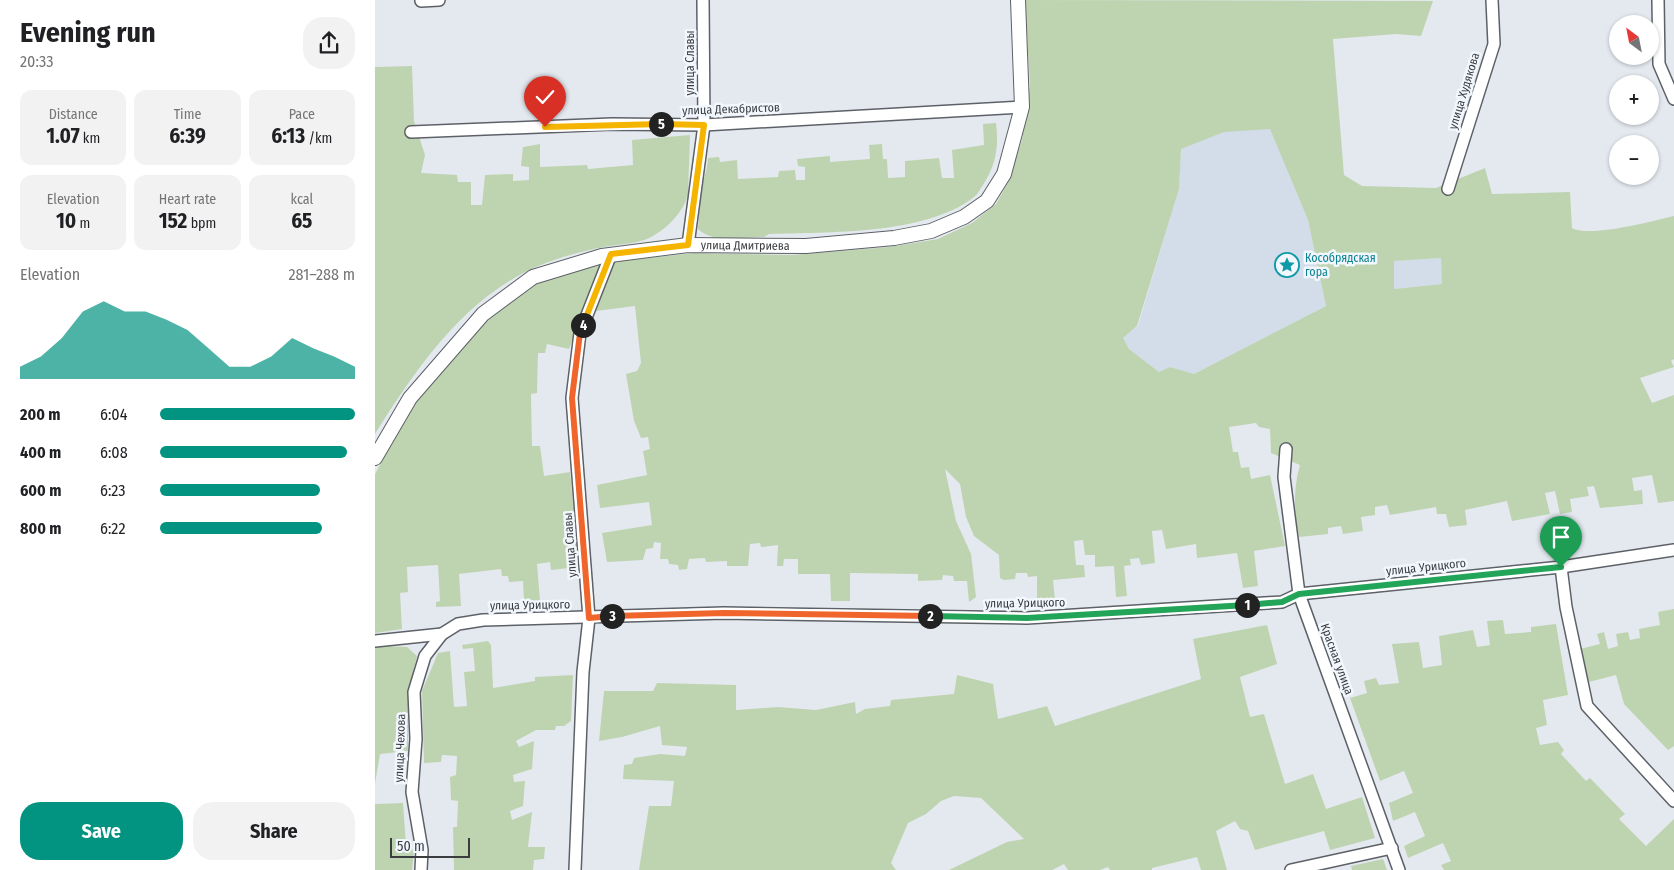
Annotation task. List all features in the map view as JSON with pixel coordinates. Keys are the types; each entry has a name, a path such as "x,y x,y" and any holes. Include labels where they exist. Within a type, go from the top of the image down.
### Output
{"street":[{"path":"421,1 439,0"},
{"name":"улица Славы","path":"688,245 704,125 703,0"},
{"name":"улица Дмитриева","path":"375,458 410,398 483,314 533,277 611,254 688,245 806,246 894,238 939,228 964,218 987,201 1004,174 1022,108 1017,0"},
{"name":"улица Худякова","path":"1448,189 1493,44 1492,0"},
{"path":"1658,0 1659,64 1674,99"},
{"name":"улица Декабристов","path":"411,132 612,124 704,125 1022,108"},
{"name":"улица Славы","path":"575,870 583,672 589,618 572,398 580,333 611,254"},
{"name":"Красная улица","path":"1286,449 1284,477 1299,594 1399,870"},
{"name":"улица Урицкого","path":"375,640 442,634 458,624 483,620 724,613 1027,618 1282,602 1299,594 1561,567 1674,550"},
{"path":"1561,567 1566,607 1587,706 1674,801"},
{"name":"улица Чехова","path":"421,870 423,850 413,792 416,739 414,692 425,656 442,634"},
{"path":"1291,870 1392,848"}],"shaded area":[{"path":"1270,128 1308,220 1326,306 1194,374 1170,367 1159,372 1129,349 1123,338 1138,326 1179,189 1181,148 1224,132"},
{"path":"1441,258 1443,284 1394,289 1394,261"}],"green space":[{"path":"1025,0 1433,1 1421,36 1396,34 1333,39 1344,175 1362,186 1436,188 1485,168 1492,194 1570,192 1572,228 1580,231 1621,228 1674,216 1674,359 1671,361 1674,367 1640,378 1652,403 1674,395 1674,501 1658,503 1652,475 1632,478 1634,491 1642,490 1643,504 1600,508 1594,486 1587,487 1589,496 1570,499 1572,512 1560,514 1555,491 1545,493 1550,514 1512,521 1507,501 1465,510 1467,525 1449,527 1446,514 1437,514 1436,507 1390,515 1387,505 1375,507 1375,515 1361,517 1363,531 1343,534 1341,526 1328,528 1328,534 1299,537 1295,501 1300,465 1271,453 1270,429 1259,427 1256,423 1229,427 1233,452 1238,452 1241,468 1249,467 1251,479 1270,475 1285,546 1254,551 1258,586 1243,588 1237,553 1197,558 1196,544 1166,549 1162,530 1152,531 1155,563 1141,565 1139,558 1130,559 1131,565 1124,566 1127,596 1116,597 1114,566 1095,567 1095,555 1085,555 1083,540 1074,541 1076,565 1084,565 1085,577 1053,580 1055,601 1037,600 1037,576 1028,577 1027,573 1016,573 1015,579 1004,580 1000,578 999,555 974,536 966,517 960,484 945,469 956,521 971,554 976,597 969,602 967,581 954,581 953,576 943,575 942,580 918,581 918,574 850,573 850,601 831,601 830,574 798,574 798,559 784,559 783,566 777,566 778,545 761,547 760,543 750,544 748,566 727,566 727,561 706,562 705,558 689,559 687,569 679,570 678,565 669,564 668,559 660,559 661,543 654,542 653,548 646,549 643,560 607,562 602,533 652,525 649,502 600,508 597,485 647,475 643,451 650,449 648,437 641,438 634,421 626,374 637,371 641,363 635,306 596,311 612,262 694,253 792,255 889,247 938,239 972,223 996,204 1009,181 1022,140 1030,86","holes":["1270,129 1308,220 1326,306 1194,374 1170,367 1159,372 1129,349 1123,338 1137,326 1179,189 1181,149 1224,132","1441,258 1442,284 1394,289 1394,261"]},
{"path":"412,66 414,121 425,155 421,173 457,175 458,182 471,182 471,205 482,205 485,175 513,174 513,181 529,180 529,167 521,166 523,147 540,144 540,167 587,165 588,169 633,165 632,140 690,135 688,194 683,207 673,220 649,238 633,243 609,246 570,255 552,261 510,280 486,297 443,338 407,385 375,434 375,67"},
{"path":"996,123 997,148 994,163 978,193 954,209 930,219 876,229 769,234 764,237 720,238 704,234 698,229 701,190 708,158 719,157 720,162 737,160 738,179 778,177 779,171 795,170 796,180 805,180 805,167 798,166 797,159 830,156 830,162 870,159 869,145 882,144 883,159 887,159 888,178 905,177 905,161 939,158 942,178 954,178 952,150 984,145 983,124"},
{"path":"600,264 569,349 547,344 545,353 538,353 537,393 531,394 532,446 540,446 544,476 570,472 579,567 551,570 550,562 537,564 540,601 524,601 523,581 509,582 508,576 502,576 501,569 459,574 461,606 436,607 436,602 440,601 438,565 407,567 408,592 400,593 402,629 375,633 375,474 412,406 447,363 488,319 513,298 534,285 581,268"},
{"path":"1674,609 1674,746 1668,750 1624,704 1616,675 1589,682 1580,649 1600,644 1597,634 1604,632 1608,649 1618,646 1616,634 1628,632 1630,640 1640,638 1639,629 1660,625 1658,612"},
{"path":"1503,620 1505,634 1531,632 1531,627 1556,624 1568,695 1543,700 1547,725 1536,728 1540,745 1558,742 1564,750 1561,754 1586,781 1590,778 1625,814 1619,819 1646,846 1674,819 1674,870 1444,870 1441,865 1451,861 1443,843 1408,858 1404,846 1425,836 1415,812 1393,821 1389,803 1413,793 1404,771 1380,781 1350,698 1367,693 1364,681 1376,678 1379,685 1399,683 1392,644 1419,642 1423,668 1442,665 1439,636 1473,630 1477,647 1490,645 1487,621"},
{"path":"1267,625 1277,664 1240,677 1250,717 1264,714 1285,784 1313,774 1326,809 1362,797 1375,838 1330,850 1324,831 1255,850 1248,831 1240,829 1235,821 1216,831 1227,870 1201,870 1197,857 1152,868 1152,870 1110,870 1108,867 1100,870 1068,870 1064,864 1052,870 949,870 1007,842 1024,839 981,798 954,796 941,801 926,814 908,823 891,863 896,870 639,870 649,806 671,806 674,781 623,779 624,765 632,764 634,758 660,754 685,756 687,747 662,745 660,726 622,737 599,741 604,691 653,691 657,683 736,685 736,710 778,707 816,710 855,702 856,714 865,709 890,706 891,700 954,694 957,675 993,684 998,719 1047,706 1055,726 1201,679 1193,639"},
{"path":"488,641 491,645 493,688 535,681 535,677 573,675 571,721 564,726 556,726 555,730 536,730 516,741 519,747 534,741 532,769 513,775 514,782 525,781 523,806 510,811 512,820 532,812 528,847 545,847 544,859 534,860 533,870 454,870 453,827 457,827 458,801 451,800 450,777 456,775 457,756 442,755 441,762 424,763 422,691 438,653 450,651 454,707 467,706 464,672 475,671 473,648 463,649 462,645"},
{"path":"375,647 407,647 417,656 408,693 408,751 380,754 375,784"},
{"path":"403,803 406,845 414,851 412,870 375,870 375,804"},
{"path":"1383,859 1387,870 1352,870 1351,866"}],"place":[{"name":"Кособрядская гора","path":"1287,265"}],"route":[{"path":"545,127 612,124 704,125 688,245 611,254 580,333 572,398 589,618 724,613 1027,618 1282,602 1299,594 1561,567"}]}
